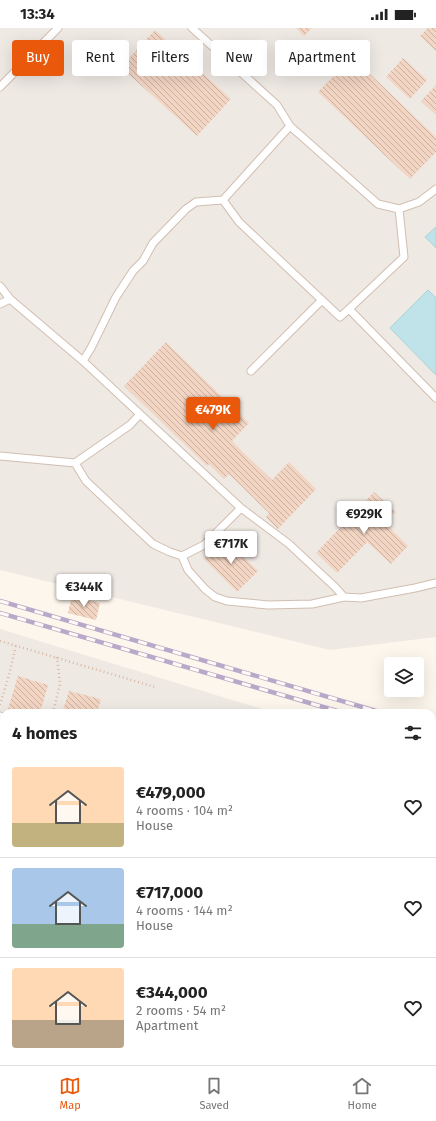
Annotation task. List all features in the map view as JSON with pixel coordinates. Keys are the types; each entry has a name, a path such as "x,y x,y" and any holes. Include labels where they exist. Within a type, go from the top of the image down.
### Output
{"lane":[{"path":"0,87 58,28"},
{"path":"192,28 277,105 290,126 378,204 399,209 419,202 436,189"},
{"path":"82,361 91,348 116,297 133,271 143,261 153,243 186,209 196,202 223,200 290,126"},
{"path":"223,200 239,222 340,317 404,257 399,209"},
{"path":"0,286 10,299 82,361 241,508 289,544 344,597"},
{"path":"0,304 10,299"},
{"path":"251,371 322,300"},
{"path":"349,309 436,398"},
{"path":"0,456 75,463 130,425 140,414"},
{"path":"75,463 86,481 153,544 182,556 204,545 241,508"},
{"path":"182,556 188,570 204,589 215,597 227,601 268,605 312,604 344,597 362,598 436,583"}],"path":[{"path":"0,641 155,687"},
{"path":"0,706 16,645"},
{"path":"54,709 60,684 57,657"}],"shaded area":[{"path":"0,28 436,28 436,637 330,650 0,570"},
{"path":"0,629 262,709 0,709"}],"water":[{"path":"436,227 436,248 425,237"},
{"path":"428,290 436,298 436,375 390,328"}],"building":[{"path":"296,28 312,28 304,36"},
{"path":"428,28 436,28 436,51 420,36"},
{"path":"155,30 166,40 146,40"},
{"path":"137,50 137,76 203,76 203,74 231,99 197,136 129,74 129,58"},
{"path":"403,58 427,80 410,99 386,77"},
{"path":"370,74 436,137 436,152 410,179 318,92 334,76 370,76"},
{"path":"436,85 436,115 421,101"},
{"path":"166,342 249,423 232,441 247,456 272,480 289,462 316,489 278,529 266,517 269,513 229,474 224,479 209,464 207,466 124,386"},
{"path":"374,492 395,512 385,523 408,546 391,564 367,542 337,573 316,553"},
{"path":"224,538 258,571 237,592 204,559"},
{"path":"72,596 100,603 96,620 68,613"},
{"path":"18,676 48,685 41,709 8,709"},
{"path":"69,691 101,699 98,709 63,709"}],"railway":[{"path":"0,601 369,709"},
{"path":"0,613 330,709"}]}
